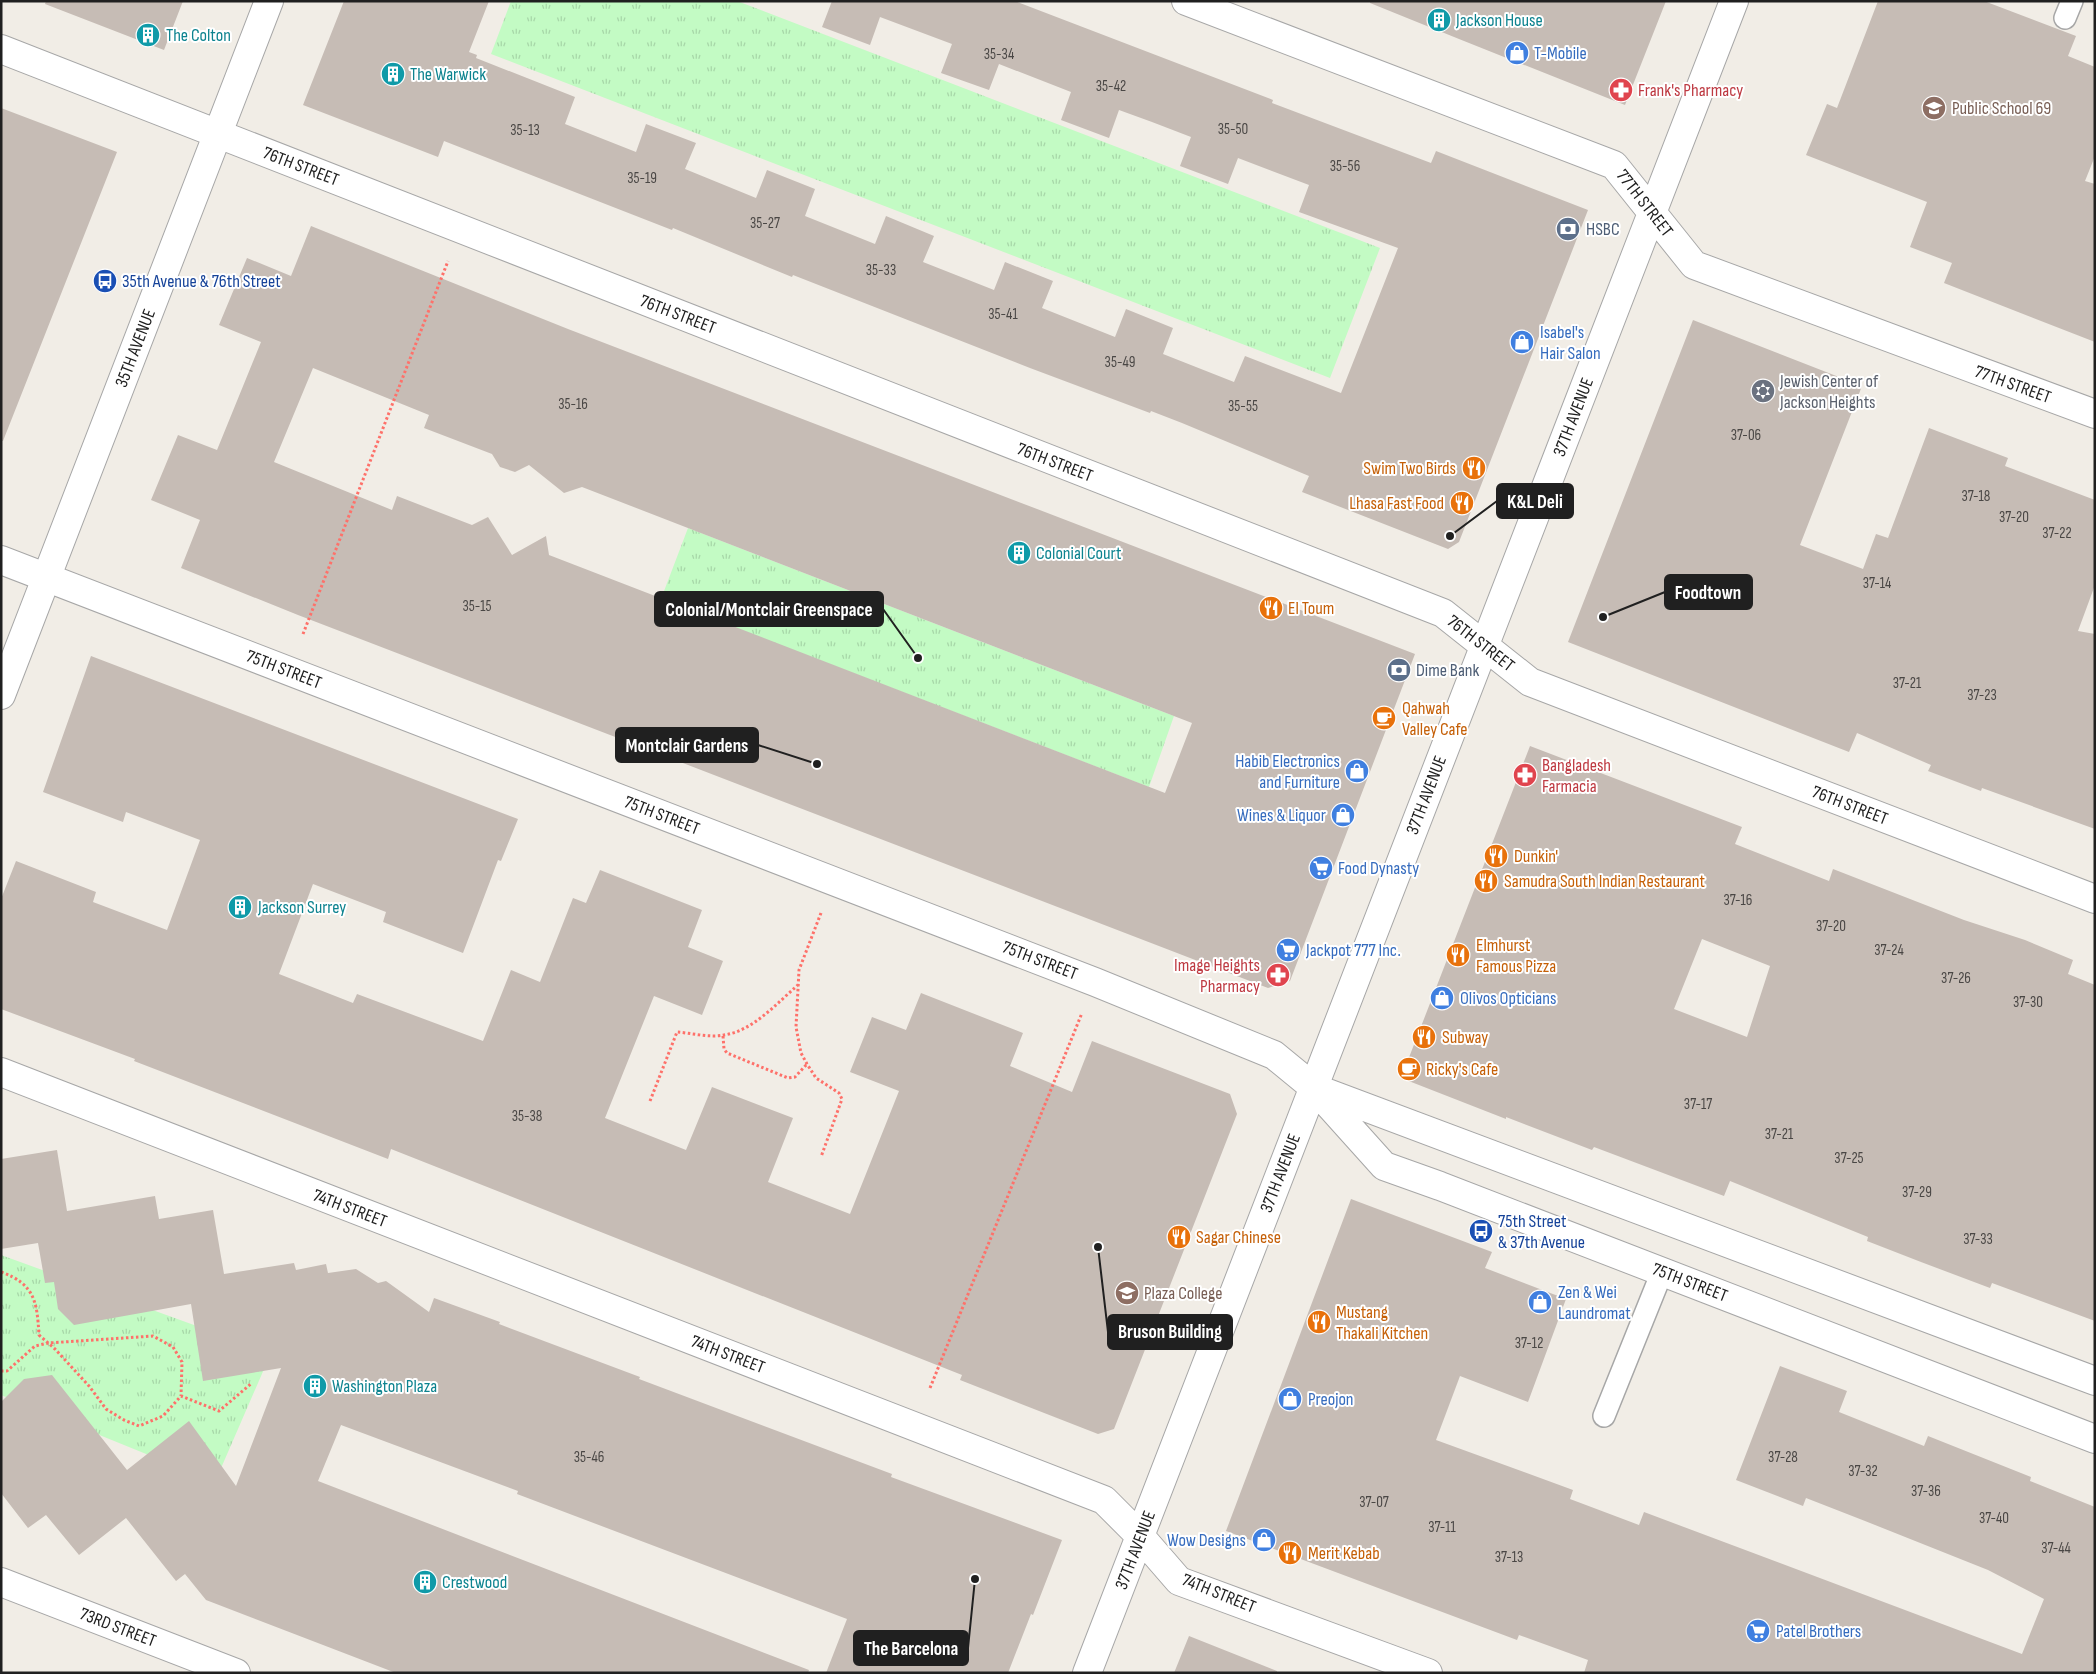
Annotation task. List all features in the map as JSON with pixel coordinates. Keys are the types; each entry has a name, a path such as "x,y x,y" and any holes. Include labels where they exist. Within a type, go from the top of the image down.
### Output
{"street":[{"name":"35TH AVENUE","path":"1,695 268,1"},
{"name":"77TH STREET","path":"1186,1 1614,165 1694,265 2095,414"},
{"name":"37TH AVENUE","path":"1088,1673 1734,1"},
{"name":"76TH STREET","path":"1,49 1443,613 1530,682 2095,899"},
{"name":"75TH STREET","path":"1,560 1095,982 1274,1055 1313,1087 1384,1166 2095,1439"},
{"name":"74TH STREET","path":"1,1072 1104,1500 1140,1536 1179,1581 1428,1673"},
{"name":"75TH STREET","path":"1313,1087 2095,1381"},
{"name":"73RD STREET","path":"1,1582 236,1673"}],"lane":[{"path":"1604,1416 1662,1272"}],"path":[{"path":"303,634 448,260"},
{"path":"821,1157 842,1099 839,1093 816,1078 807,1064 801,1053 796,1027 799,970 822,910"},
{"path":"650,1101 677,1032 723,1036 742,1030 762,1016 798,985"},
{"path":"930,1388 1083,1009"},
{"path":"723,1036 724,1049 727,1053 788,1078 796,1077 807,1064"},
{"path":"1,1272 14,1277 30,1289 38,1318 38,1335 48,1343 89,1386 106,1410 139,1426 163,1416 181,1396 182,1362 173,1348 152,1336 48,1343 35,1346 6,1371 1,1372"},
{"path":"181,1396 219,1411 252,1383"}],"green space":[{"path":"511,1 737,1 1380,248 1330,378 491,54"},
{"path":"688,528 1174,716 1149,787 661,599"},
{"path":"1,1255 271,1353 215,1482 1,1395"}],"building":[{"name":"The Colton","path":"46,1 183,1 164,50 45,4"},
{"path":"344,1 489,1 469,52 477,55 476,58 575,97 565,124 636,152 646,124 696,143 685,169 756,198 767,170 815,189 805,216 875,244 886,216 934,236 923,262 994,290 1005,262 1053,281 1042,308 1115,337 1126,309 1173,328 1163,354 1234,382 1245,356 1341,393 1398,248 1299,212 1309,185 1238,158 1228,184 1180,166 1191,137 1152,122 1119,110 1109,138 1061,120 1071,92 999,64 989,90 941,73 952,44 880,17 870,45 822,27 832,1 1015,1 1273,100 1272,103 1431,163 1436,151 1588,210 1459,542 1448,549 1302,492 1309,476 1182,423 1030,368 793,275 792,277 673,228 672,230 444,141 438,157 303,105"},
{"path":"1370,1 1666,1 1625,105 1370,3"},
{"name":"Public School 69","path":"1878,1 1984,1 2076,36 2068,56 2095,67 2095,156 2085,181 2095,184 2095,342 1944,283 1952,263 1910,247 1927,202 1806,155 1827,104 1837,108"},
{"path":"1,108 117,152 3,441 1,441"},
{"path":"311,226 568,329 1415,654 1290,981 1268,988 298,615 181,568 200,520 151,500 178,435 217,450 261,342 219,325 247,258 291,276","holes":["313,368 429,415 424,428 492,454 500,467 515,472 529,465 564,493 582,487 1192,723 1165,793 549,555 546,536 512,555 488,517 472,525 397,496 392,510 274,462"]},
{"path":"1693,320 1862,386 1800,545 1863,569 1876,534 1888,538 1929,428 2008,458 2005,466 2095,500 2095,585 2078,631 2095,634 2095,829 1982,788 1981,791 1928,771 1931,765 1857,733 1849,752 1568,642"},
{"path":"91,656 518,819 501,861 498,860 463,953 383,922 386,912 313,884 279,974 353,1003 357,994 483,1041 511,970 540,982 573,898 586,903 600,870 702,910 688,947 723,961 702,1015 654,996 605,1118 686,1150 712,1087 793,1118 768,1182 850,1214 899,1091 850,1072 872,1017 906,1030 921,993 1023,1033 1010,1066 1072,1092 1092,1041 1230,1094 1237,1114 1114,1429 1098,1434 960,1380 962,1375 391,1149 388,1159 134,1061 135,1059 1,1009 1,899 16,861 96,892 93,902 167,930 200,840 126,812 123,822 43,792"},
{"path":"1530,746 1742,827 1735,844 1773,859 1829,881 1833,869 1964,920 2025,940 2073,960 2068,974 2095,985 2095,1321 1992,1283 1990,1288 1921,1262 1867,1241 1868,1237 1730,1181 1724,1196 1594,1147 1592,1150 1506,1117 1506,1119 1401,1078","holes":["1702,939 1770,966 1747,1037 1674,1009"]},
{"path":"57,1150 67,1211 155,1196 159,1219 213,1210 224,1274 294,1263 296,1270 326,1264 328,1273 356,1269 378,1283 386,1281 429,1312 434,1298 640,1377 639,1379 892,1474 891,1477 1062,1540 1008,1673 826,1673 847,1619 517,1494 518,1491 341,1425 318,1481 809,1670 808,1673 396,1673 206,1600 185,1574 176,1581 126,1518 79,1555 46,1515 28,1528 1,1493 1,1402 24,1379 52,1375 127,1470 189,1421 236,1486 281,1368 203,1381 191,1304 74,1325 58,1309 54,1282 45,1283 38,1243 1,1249 1,1159"},
{"path":"1351,1199 1492,1252 1485,1268 1566,1299 1528,1402 1460,1376 1436,1440 1573,1490 1570,1499 1639,1525 1644,1512 2022,1654 2044,1599 1988,1570 1806,1498 1803,1506 1736,1480 1780,1366 1847,1391 1839,1412 1924,1446 1928,1436 2031,1477 2030,1481 2095,1507 2095,1673 1584,1673 1588,1660 1519,1635 1517,1640 1226,1531"},
{"path":"1189,1636 1277,1671 1277,1673 1174,1673"}],"place":[{"name":"Jackson House","path":"1439,20"},
{"name":"The Colton","path":"148,35"},
{"name":"T-Mobile","path":"1517,53"},
{"name":"The Warwick","path":"393,74"},
{"name":"Frank's Pharmacy","path":"1621,90"},
{"name":"Public School 69","path":"1934,108"},
{"name":"HSBC","path":"1568,229"},
{"name":"35th Avenue & 76th Street","path":"105,281"},
{"name":"Isabel's Hair Salon","path":"1522,342"},
{"name":"Jewish Center of Jackson Heights","path":"1763,391"},
{"name":"Swim Two Birds","path":"1474,468"},
{"name":"Lhasa Fast Food","path":"1462,503"},
{"name":"K&L Deli","path":"1450,536"},
{"name":"Colonial Court","path":"1019,553"},
{"name":"El Toum","path":"1271,608"},
{"name":"Foodtown","path":"1603,617"},
{"name":"Colonial/Montclair Greenspace","path":"918,658"},
{"name":"Dime Bank","path":"1399,670"},
{"name":"Qahwah Valley Cafe","path":"1384,718"},
{"name":"Montclair Gardens","path":"817,764"},
{"name":"Habib Electronics and Furniture","path":"1357,771"},
{"name":"Bangladesh Farmacia","path":"1525,775"},
{"name":"Wines & Liquor","path":"1343,815"},
{"name":"Dunkin'","path":"1496,856"},
{"name":"Food Dynasty","path":"1321,868"},
{"name":"Samudra South Indian Restaurant","path":"1486,881"},
{"name":"Jackson Surrey","path":"240,907"},
{"name":"Jackpot 777 Inc.","path":"1288,950"},
{"name":"Elmhurst Famous Pizza","path":"1458,955"},
{"name":"Image Heights Pharmacy","path":"1278,975"},
{"name":"Olivos Opticians","path":"1442,998"},
{"name":"Subway","path":"1424,1037"},
{"name":"Ricky's Cafe","path":"1409,1069"},
{"name":"75th Street & 37th Avenue","path":"1481,1231"},
{"name":"Sagar Chinese","path":"1179,1237"},
{"name":"Bruson Building","path":"1098,1247"},
{"name":"Plaza College","path":"1127,1293"},
{"name":"Zen & Wei Laundromat","path":"1540,1302"},
{"name":"Mustang Thakali Kitchen","path":"1319,1322"},
{"name":"Washington Plaza","path":"315,1386"},
{"name":"Preojon","path":"1290,1399"},
{"name":"Wow Designs","path":"1264,1540"},
{"name":"Merit Kebab","path":"1290,1553"},
{"name":"The Barcelona","path":"975,1579"},
{"name":"Crestwood","path":"425,1582"},
{"name":"Patel Brothers","path":"1758,1631"}]}
